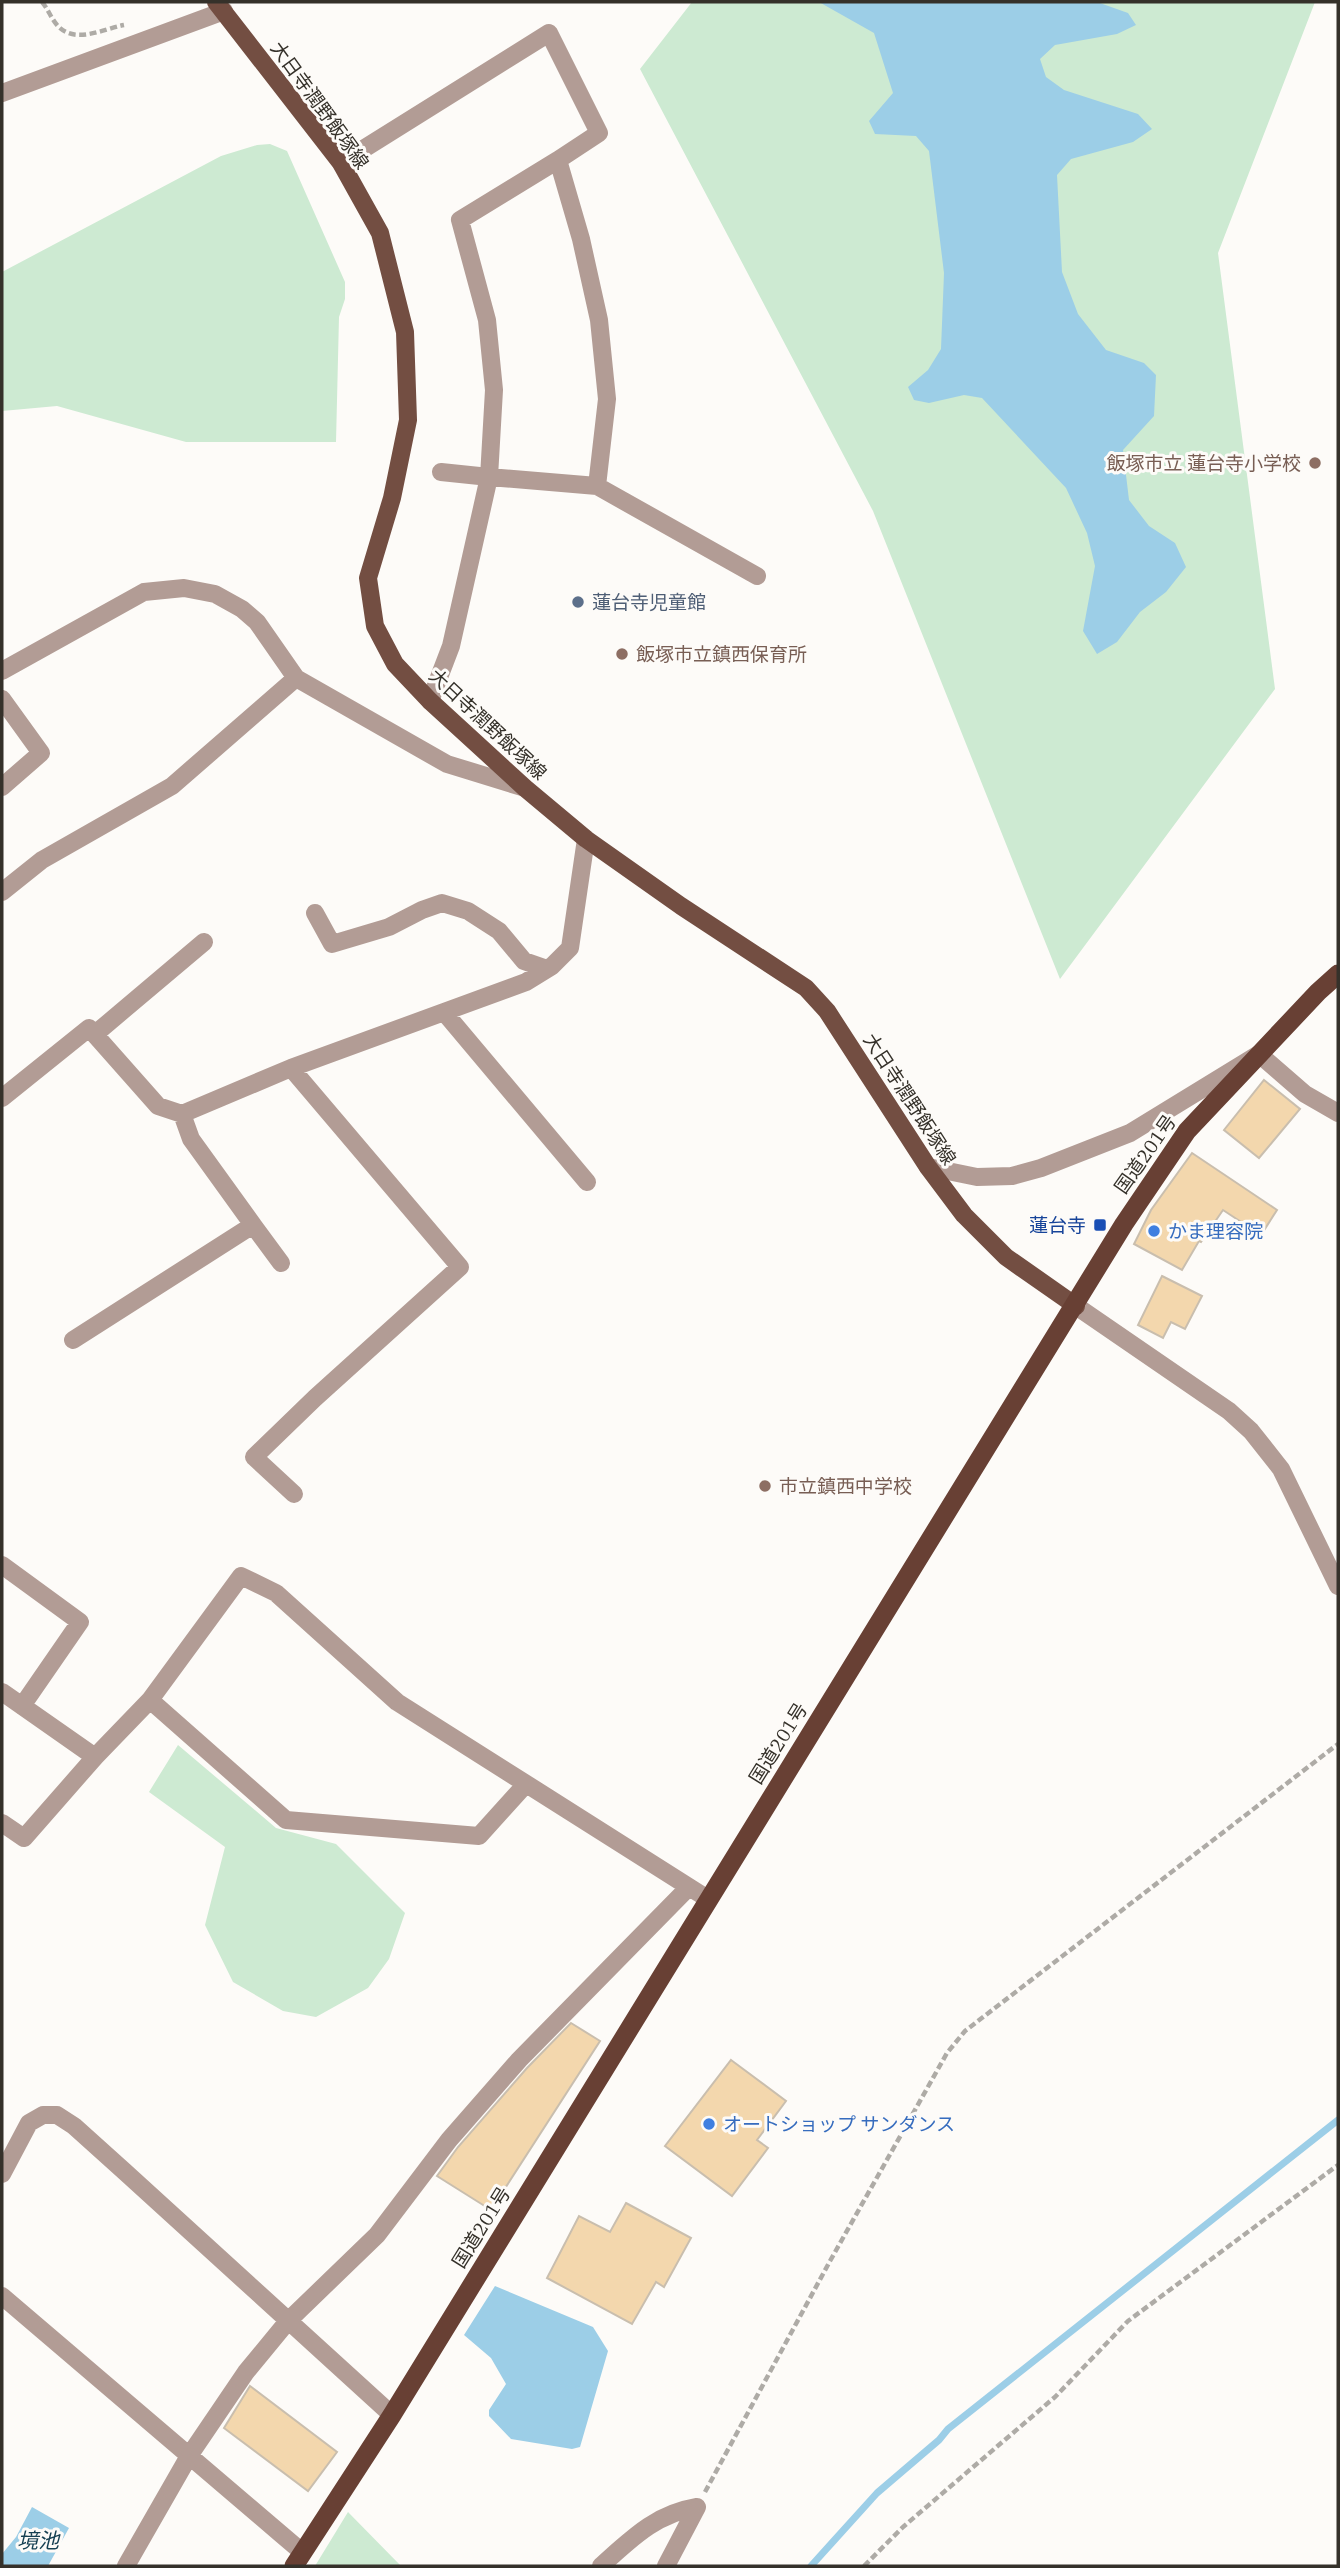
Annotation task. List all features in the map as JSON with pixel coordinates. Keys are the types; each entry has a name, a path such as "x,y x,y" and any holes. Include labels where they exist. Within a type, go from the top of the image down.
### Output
{"highway":[{"name":"国道201号","path":"298,2559 392,2415 1124,1224 1187,1131 1338,974"}],"main road":[{"name":"大日寺潤野飯塚線","path":"220,7 341,163 380,233 405,332 408,420 392,498 368,578 375,626 395,664 430,701 524,788 586,839 681,906 806,988 827,1012 928,1167 964,1215 1006,1257 1076,1306"}],"street":[{"path":"2,93 220,7"},
{"path":"341,163 549,33 599,133 460,220 487,320 495,390 489,477 451,646 430,701"},
{"path":"558,160 581,239 599,320 607,399 597,486"},
{"path":"441,472 597,486 757,576"},
{"path":"2,671 144,592 184,588 215,594 242,609 257,622 296,677 447,764 524,788"},
{"path":"2,892 42,860 172,786 296,677"},
{"path":"2,699 41,753 2,787"},
{"path":"2,1098 89,1028 158,1106 182,1114 290,1068 526,982 547,969 570,947 586,839"},
{"path":"315,913 332,944 389,927 442,903 468,911 499,931 524,961 547,969"},
{"path":"95,1034 204,942"},
{"path":"444,1012 587,1182"},
{"path":"928,1167 977,1177 1012,1176 1041,1168 1130,1132 1259,1054 1305,1094 1338,1113"},
{"path":"290,1068 460,1267 254,1457 294,1494"},
{"path":"182,1114 191,1139 281,1264"},
{"path":"73,1340 253,1225"},
{"path":"1076,1306 1229,1411 1251,1431 1281,1469 1338,1586"},
{"path":"2,1565 80,1622 22,1706"},
{"path":"2,1823 24,1838 95,1757 150,1700 241,1576 276,1593 397,1702 708,1899"},
{"path":"2,1692 95,1757"},
{"path":"150,1700 286,1820 479,1836 526,1784"},
{"path":"125,2566 189,2456 246,2372 288,2321 377,2235 449,2140 519,2060 689,1887"},
{"path":"2,2174 29,2123 47,2114 57,2115 74,2126 392,2415"},
{"path":"2,2296 189,2456 298,2559"},
{"path":"601,2566 641,2529 681,2510 697,2507"},
{"path":"666,2566 697,2507"}],"path":[{"path":"43,2 57,25 67,33 79,37 129,24"},
{"path":"697,2507 830,2261 947,2053 965,2031 1338,1744"},
{"path":"864,2566 903,2527 1055,2398 1128,2321 1338,2165"}],"green space":[{"path":"692,2 1315,2 1218,253 1275,689 1060,979 873,511 640,69"},
{"path":"270,144 287,151 345,282 345,299 339,317 336,442 186,442 57,406 2,411 2,272 221,156 257,145"},
{"path":"178,1745 276,1828 336,1844 405,1913 389,1959 368,1988 316,2017 283,2011 233,1982 205,1925 225,1847 149,1792"},
{"path":"348,2512 401,2566 315,2566"}],"water":[{"path":"819,2 1097,2 1128,13 1136,25 1117,34 1055,45 1040,59 1046,77 1064,90 1138,114 1152,129 1133,142 1071,159 1057,175 1062,272 1078,314 1106,350 1144,363 1156,375 1154,416 1123,450 1129,500 1149,526 1175,543 1186,567 1166,592 1140,612 1117,642 1097,654 1083,631 1095,566 1087,533 1066,488 982,398 964,395 929,403 914,400 908,387 928,370 941,349 944,273 929,151 916,136 875,134 869,121 893,93 874,33"},
{"path":"495,2286 593,2327 608,2351 580,2447 572,2449 511,2439 489,2416 489,2410 506,2384 491,2358 464,2335"},
{"name":"境池","path":"32,2507 69,2528 48,2566 2,2566 2,2554 16,2537"}],"building":[{"path":"1264,1080 1300,1109 1259,1158 1224,1130"},
{"path":"1192,1153 1277,1210 1261,1235 1223,1210 1201,1242 1199,1241 1182,1270 1134,1244 1151,1210"},
{"path":"1162,1276 1202,1296 1185,1329 1171,1322 1163,1338 1138,1325"},
{"path":"571,2023 600,2041 491,2210 437,2176 458,2147 527,2068"},
{"path":"731,2060 786,2101 757,2140 768,2148 732,2196 665,2146"},
{"path":"626,2203 691,2238 664,2287 656,2282 632,2324 547,2278 579,2216 610,2232"},
{"path":"250,2386 337,2452 308,2491 224,2428"}],"waterway":[{"path":"811,2566 877,2493 939,2440 948,2429 1338,2120"}],"place":[{"name":"飯塚市立 蓮台寺小学校","path":"1315,463"},
{"name":"蓮台寺児童館","path":"578,602"},
{"name":"飯塚市立鎮西保育所","path":"622,654"},
{"name":"蓮台寺","path":"1100,1225"},
{"name":"かま理容院","path":"1154,1231"},
{"name":"市立鎮西中学校","path":"765,1486"},
{"name":"オートショップ サンダンス","path":"709,2124"}]}
